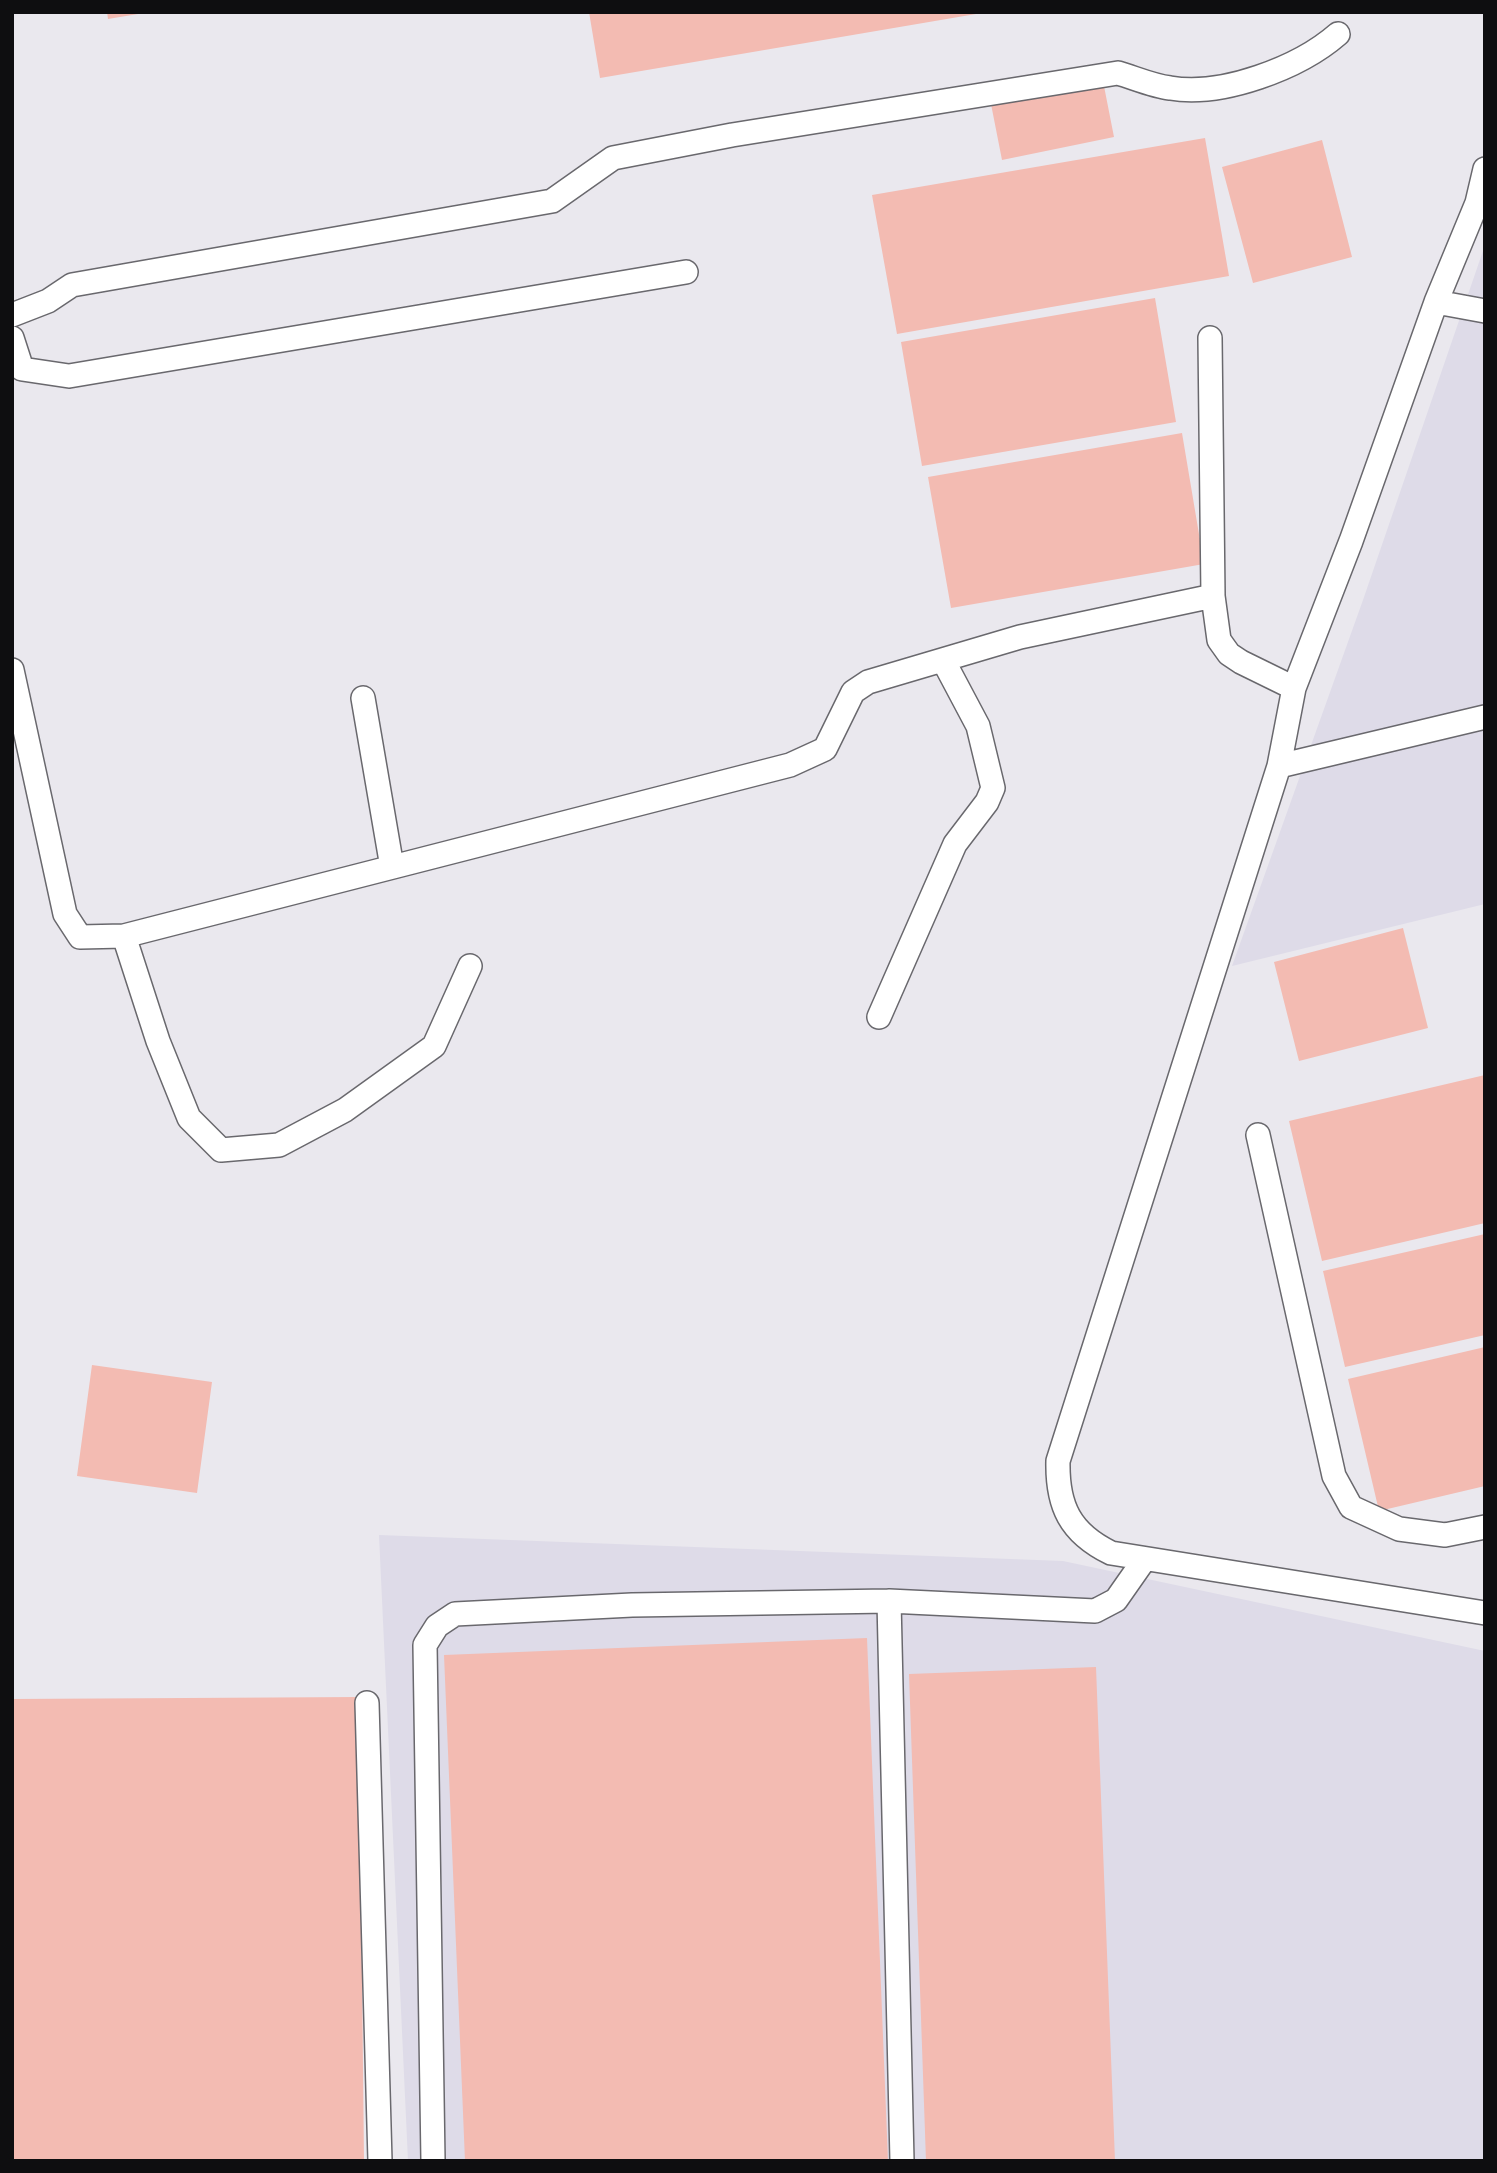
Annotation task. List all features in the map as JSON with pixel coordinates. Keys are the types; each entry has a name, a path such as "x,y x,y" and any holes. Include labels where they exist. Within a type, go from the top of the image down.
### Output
{"lane":[{"path":"12,315 48,301 72,285 552,201 613,158 732,135 1118,73 1171,89 1237,85 1319,51 1338,34"},
{"path":"1485,169 1477,203 1436,302 1351,541 1294,688 1279,766 1058,1461 1062,1503 1073,1525 1088,1542 1111,1553 1485,1612"},
{"path":"12,338 22,369 69,376 686,272"},
{"path":"1436,302 1485,311"},
{"path":"1210,338 1213,596 1219,640 1229,654 1294,688"},
{"path":"12,670 65,914 80,937 124,936 790,765 825,749 853,692 869,682 1020,637 1213,596"},
{"path":"879,1017 956,844 987,802 993,788 978,726 943,660"},
{"path":"363,698 392,867"},
{"path":"1279,766 1485,717"},
{"path":"124,936 158,1041 188,1118 221,1150 279,1144 345,1110 434,1046 470,965"},
{"path":"1258,1135 1334,1476 1351,1507 1399,1529 1446,1535 1485,1527"},
{"path":"433,2161 425,1645 437,1626 455,1614 632,1605 889,1601 1095,1611 1116,1600 1144,1560"},
{"path":"889,1601 902,2161"},
{"path":"367,1703 380,2161"}],"shaded area":[{"path":"1485,245 1485,904 1232,966 1363,600"},
{"path":"379,1535 1063,1561 1485,1651 1485,2161 408,2161"}],"building":[{"path":"107,12 138,12 138,14 108,19"},
{"path":"589,12 976,12 976,14 600,78"},
{"path":"1103,81 1114,137 1002,160 991,104"},
{"path":"1205,138 1229,276 897,334 872,195"},
{"path":"1322,140 1352,257 1253,283 1222,167"},
{"path":"1155,298 1176,422 922,466 901,342"},
{"path":"1182,433 1204,564 951,608 928,477"},
{"path":"1403,928 1428,1028 1299,1061 1274,962"},
{"path":"1485,1075 1485,1223 1322,1261 1289,1121"},
{"path":"1485,1234 1485,1335 1345,1367 1323,1271"},
{"path":"1485,1347 1485,1486 1379,1511 1348,1379"},
{"path":"92,1365 212,1382 197,1493 77,1476"},
{"path":"867,1638 888,2161 465,2161 444,1655"},
{"path":"1096,1667 1115,2161 926,2161 909,1674"},
{"path":"359,1697 364,2161 12,2161 12,1699"}]}
